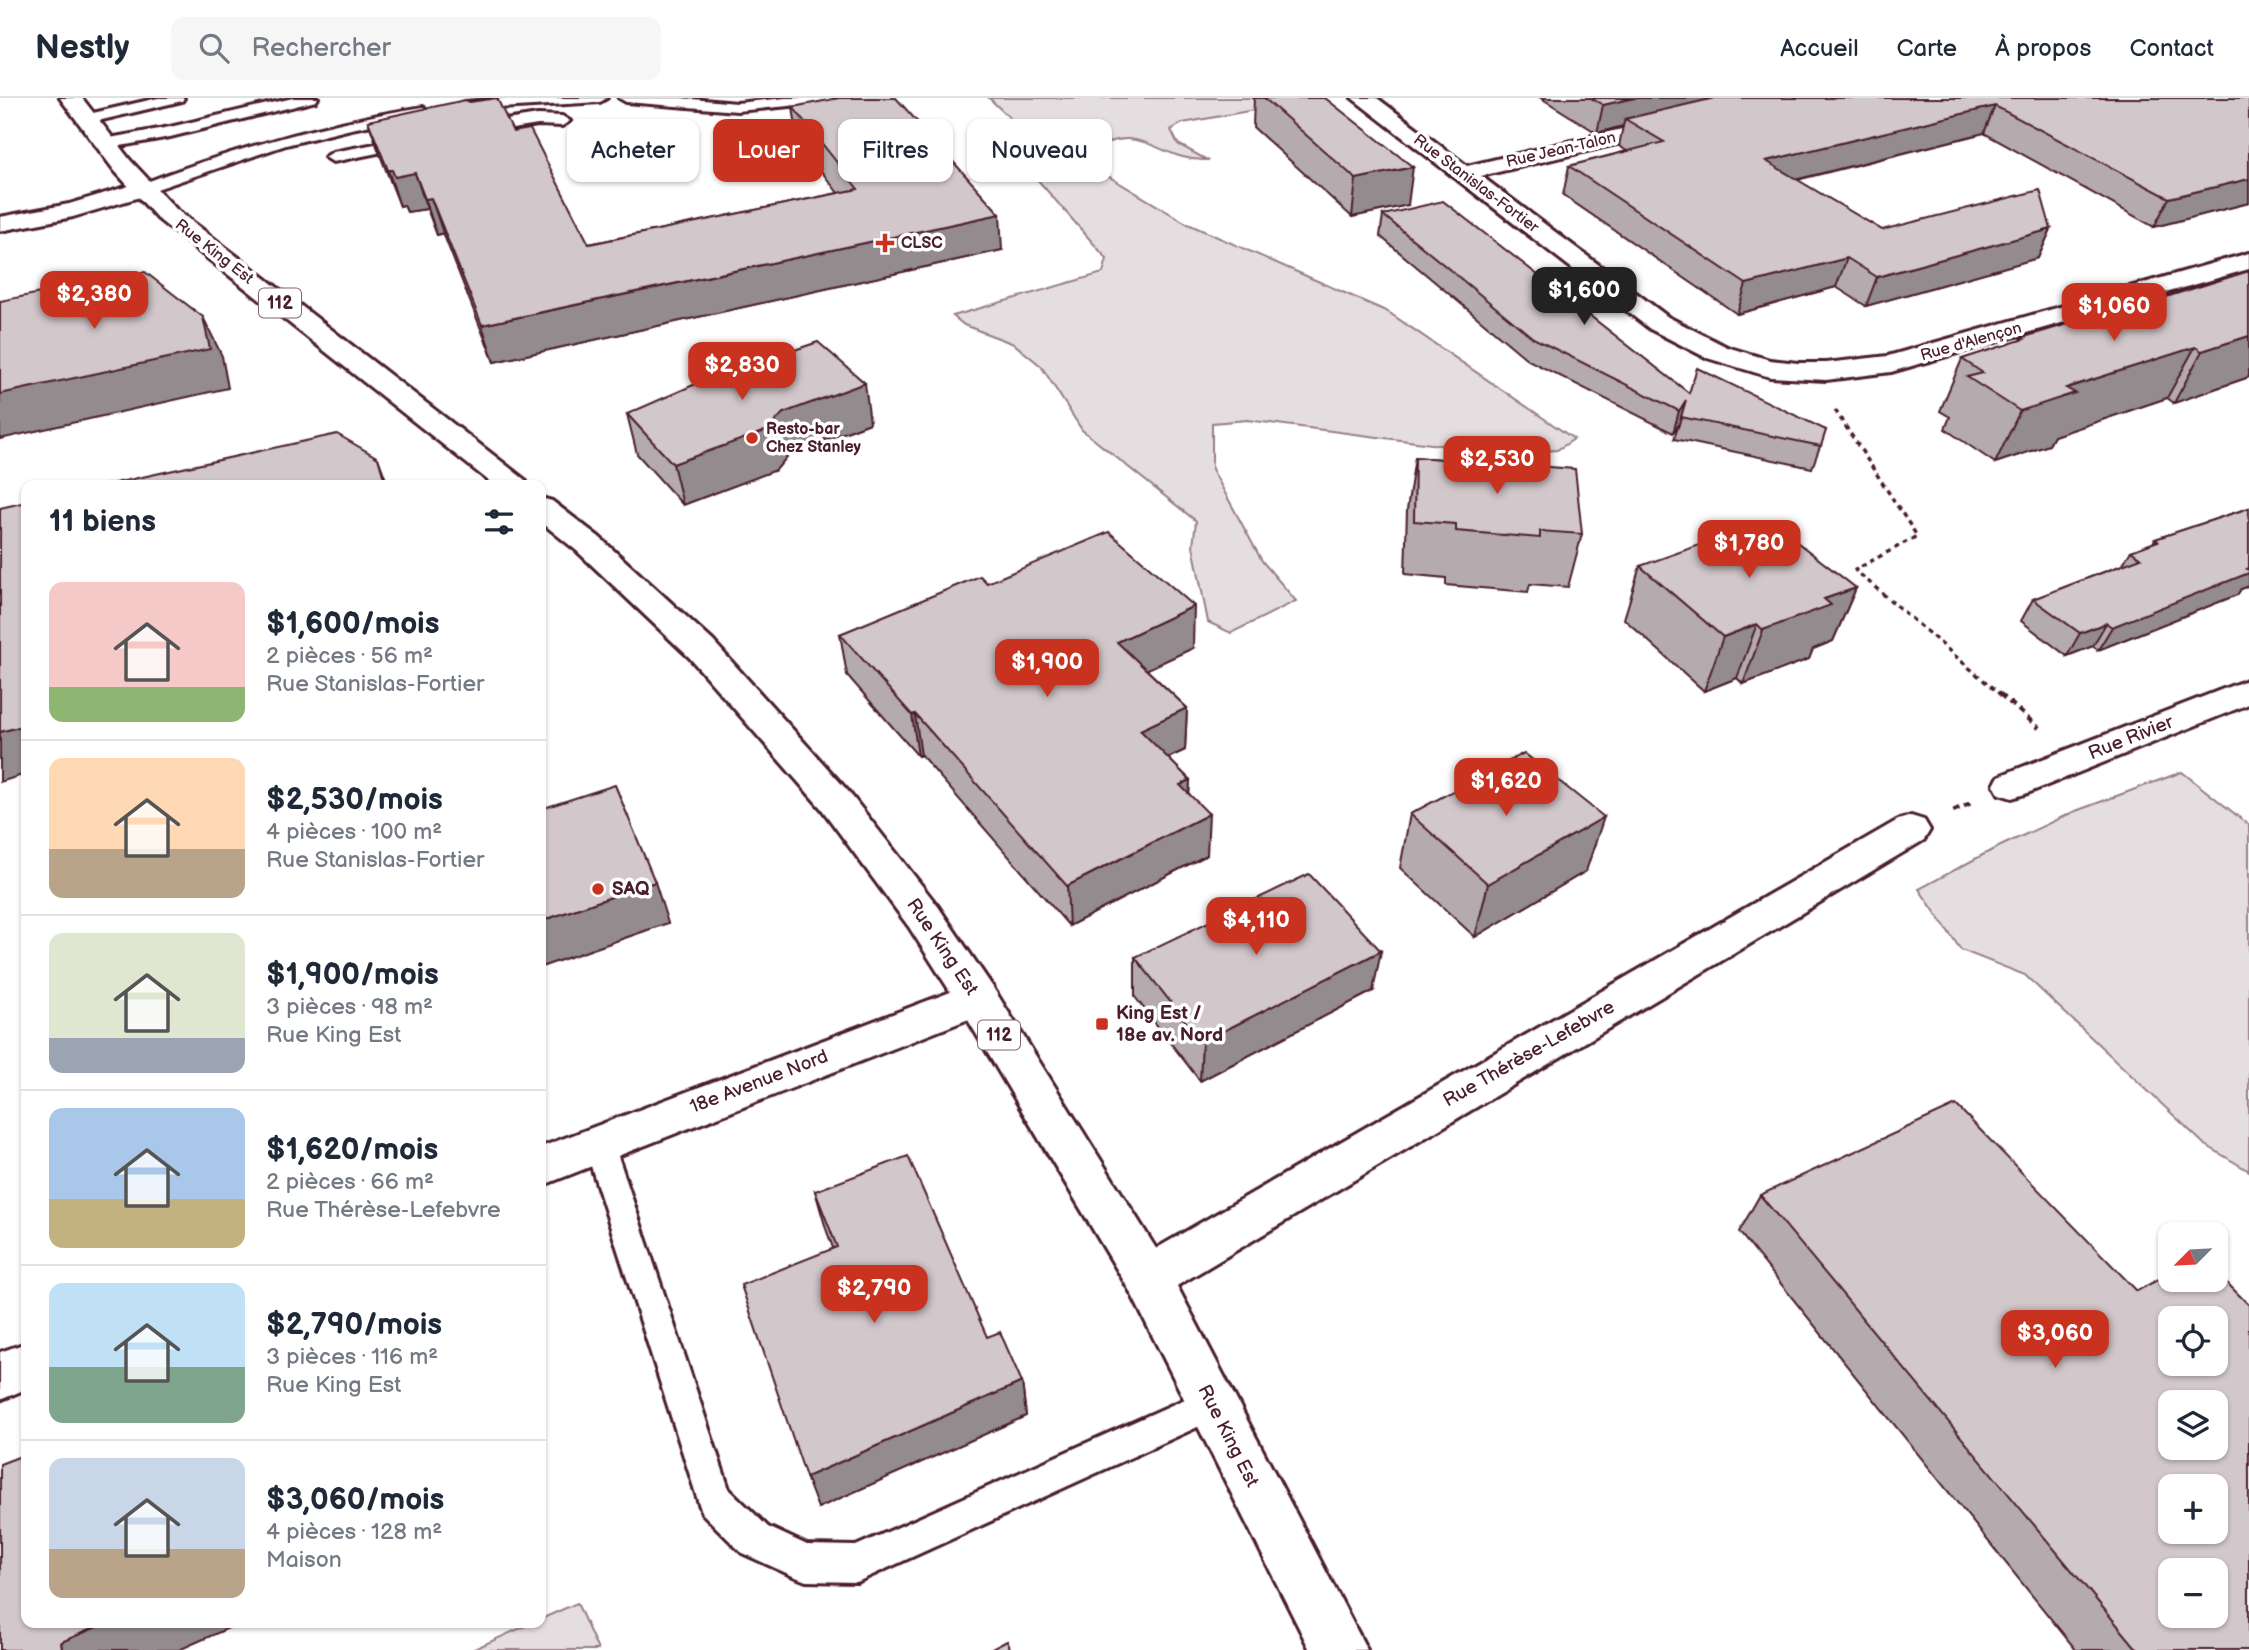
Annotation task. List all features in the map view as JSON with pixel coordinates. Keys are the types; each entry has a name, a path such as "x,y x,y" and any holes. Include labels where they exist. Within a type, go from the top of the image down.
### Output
{"street":[{"name":"Rue Stanislas-Fortier","path":"1363,98 1659,323 1696,345 1739,362 1812,374"},
{"name":"Rue King Est","path":"78,108 104,144 167,214 507,480"},
{"name":"Rue Jean-Talon","path":"1462,173 1690,120"},
{"path":"0,224 73,210 142,189"},
{"name":"Rue d'Alençon","path":"1812,374 1847,372 1891,364 2249,261"},
{"name":"Rue King Est","path":"546,511 588,544 693,641 761,713 851,820 923,916 977,998 1148,1278 1339,1650"},
{"name":"Rue Rivier","path":"2012,785 2249,691"},
{"name":"Rue Thérèse-Lefebvre","path":"1148,1278 1911,830"},
{"name":"18e Avenue Nord","path":"546,1165 977,998"},
{"path":"0,1376 21,1368"}],"lane":[{"path":"78,108 177,98"},
{"path":"104,144 170,132 311,98"},
{"path":"142,189 275,142 346,124 446,108 526,100 600,98"},
{"path":"626,98 671,99 737,107 831,98"},
{"path":"480,129 530,121 562,121"},
{"path":"333,157 433,138"},
{"path":"599,1144 716,1500 755,1540 806,1563 857,1564 1212,1403"}],"path":[{"path":"1812,374 1917,536 1854,570 2076,760"},
{"path":"1911,830 2012,785"}],"shaded area":[{"path":"989,98 1320,98 1183,123 1171,130 1178,144 1207,160 1175,155 1135,140 1112,141 1112,119 1011,119"},
{"path":"1112,178 1188,224 1388,312 1574,439 1557,450 1508,454 1247,420 1212,423 1212,469 1262,561 1296,601 1231,633 1208,622 1193,546 1196,521 1082,430 1041,366 1014,344 964,325 953,316 1103,273 1107,259 1040,182 1112,182"},
{"path":"2182,772 2249,825 2249,1171 2204,1144 2025,975 1961,950 1919,889 1992,850 2073,812"},
{"path":"577,1603 598,1650 472,1650 521,1628 546,1628 546,1617"}],"building":[{"path":"497,98 513,132 530,129 589,244 858,189 852,182 953,182 953,162 967,177 967,182 971,182 1000,214 482,325 431,198 425,199 415,173 395,177 392,170 388,170 368,121 465,100 470,102"},
{"path":"839,98 896,98 915,119 838,119 838,164 824,146 824,119 803,119 793,107"},
{"path":"1264,98 1325,98 1413,167 1356,179"},
{"path":"1591,98 1634,98 1603,105"},
{"path":"1715,98 2249,98 2249,179 2169,198 1995,106 1766,161 1882,230 2040,190 2051,229 1877,277 1847,258 1746,284 1569,166 1664,142 1625,119"},
{"path":"1443,201 1689,393 1697,368 1826,430 1821,446 1681,417 1686,400 1679,411 1533,338 1383,215"},
{"path":"2249,271 2249,336 2202,351 2195,347 2066,388 2075,393 2020,411 1967,377 1983,373 1962,359 2024,339 2021,338 2138,303 2141,305"},
{"path":"145,272 203,317 210,349 0,394 0,301"},
{"path":"818,342 865,383 783,413 768,430 673,464 627,414 698,383"},
{"path":"337,434 378,458 385,480 129,480"},
{"path":"1456,454 1536,461 1536,466 1575,469 1582,534 1540,531 1540,538 1456,531 1456,524 1414,521 1415,457 1456,460"},
{"path":"21,503 21,726 0,732 0,508"},
{"path":"2249,508 2249,573 2112,627 2106,623 2080,633 2033,599 2141,558 2131,551 2158,541 2155,539"},
{"path":"1775,525 1856,588 1824,599 1831,605 1763,630 1757,624 1723,637 1640,566 1739,531 1745,536"},
{"path":"1109,532 1194,606 1117,642 1187,708 1140,730 1190,780 1180,785 1209,814 1067,886 915,714 912,715 840,634 980,576 987,583"},
{"path":"1524,753 1604,817 1488,884 1410,814"},
{"path":"615,785 655,882 546,919 546,807"},
{"path":"1309,874 1381,951 1202,1042 1135,957"},
{"path":"1956,1105 2137,1291 2158,1280 2158,1292 2228,1292 2228,1284 2249,1305 2249,1650 2138,1650 1760,1195"},
{"path":"908,1156 987,1337 1000,1332 1022,1382 806,1477 741,1285 837,1247 815,1191"},
{"path":"21,1456 21,1628 94,1628 61,1642 62,1650 0,1650 0,1464"},
{"path":"1007,1641 1011,1650 990,1650"}],"place":[{"name":"CLSC","path":"885,243"},
{"name":"Resto-bar Chez Stanley","path":"752,438"},
{"name":"SAQ","path":"598,889"},
{"name":"King Est / 18e av. Nord","path":"1102,1024"}]}
